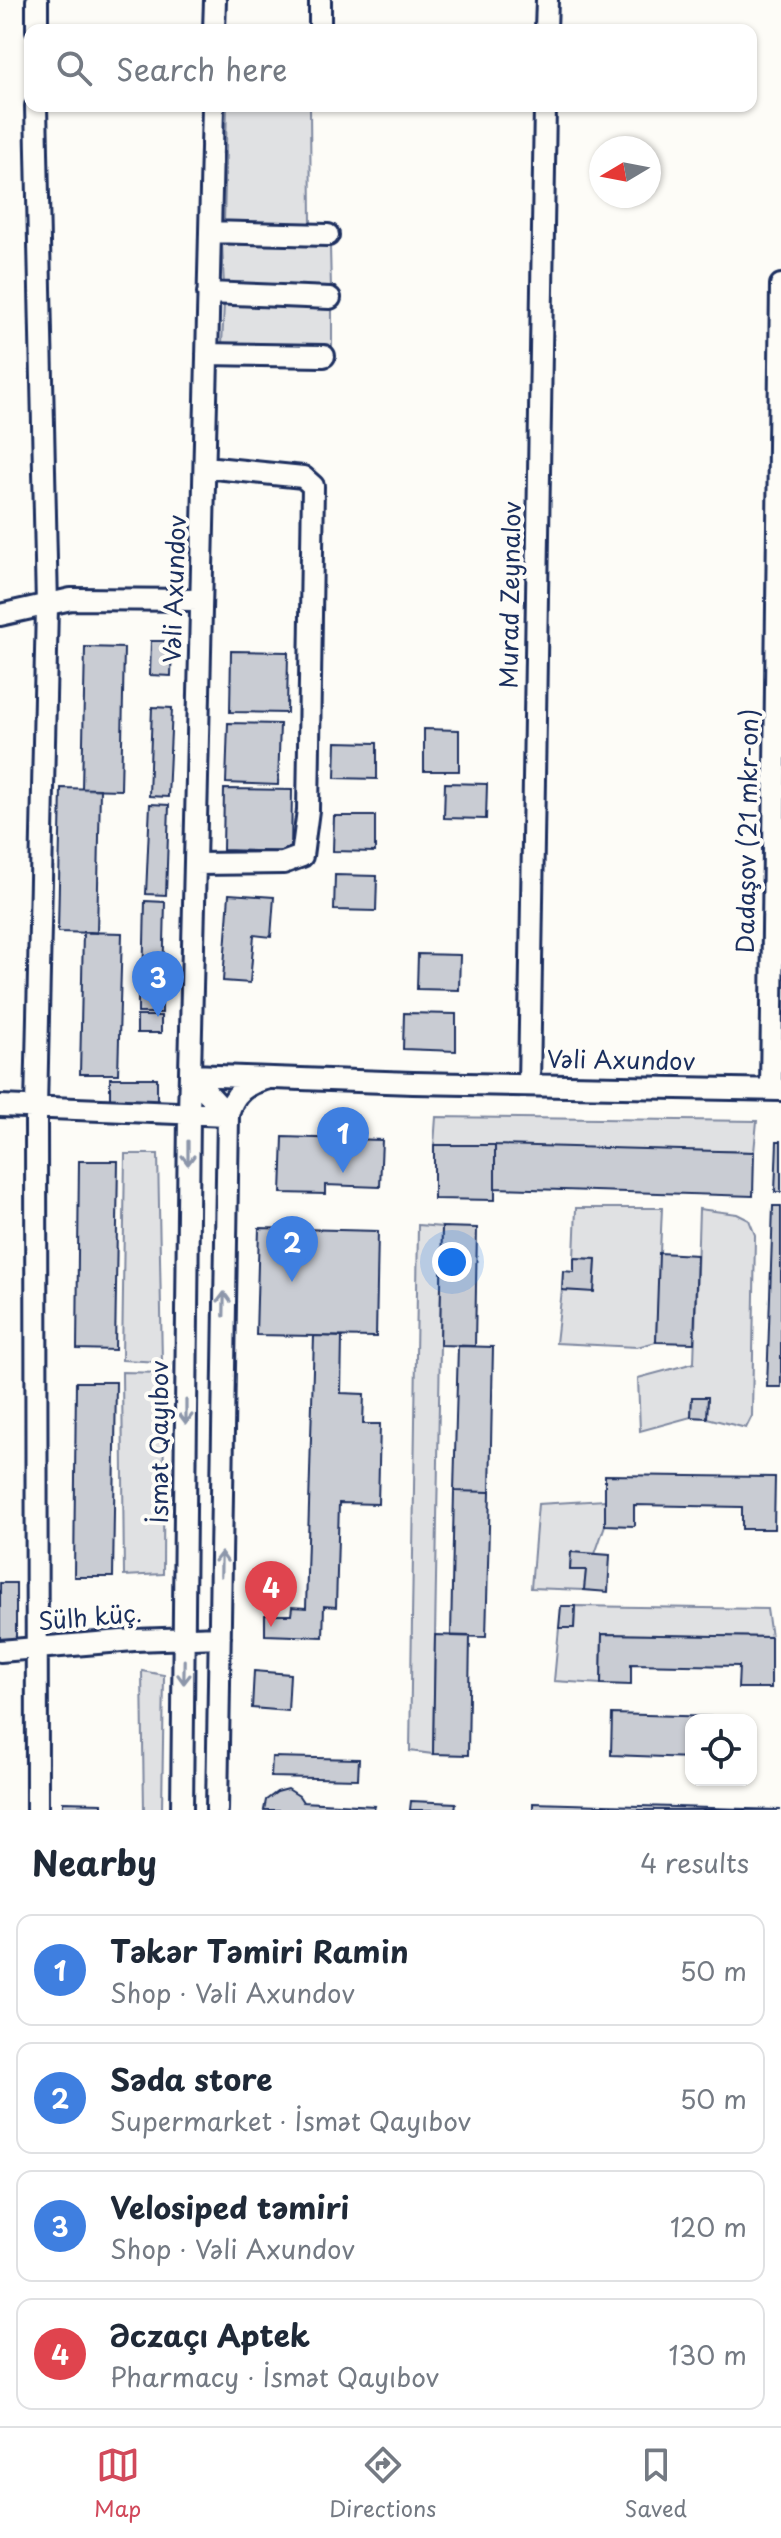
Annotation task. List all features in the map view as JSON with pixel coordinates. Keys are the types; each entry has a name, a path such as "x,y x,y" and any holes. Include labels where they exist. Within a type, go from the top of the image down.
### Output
{"street":[{"path":"37,0 37,24"},
{"path":"214,24 215,0"},
{"path":"320,0 320,24"},
{"path":"546,24 547,0"},
{"path":"36,112 47,606 36,1108 37,1810"},
{"name":"Vəli Axundov","path":"213,112 191,1075 776,1090"},
{"name":"Murad Zeynalov","path":"529,1085 545,112"},
{"path":"210,232 328,235"},
{"name":"Dadaşov (21 mkr-on)","path":"776,1090 781,285"},
{"path":"208,293 330,298"},
{"path":"207,354 324,356"},
{"path":"195,864 283,863 302,856 308,810 313,486 303,477 205,467"},
{"path":"0,615 71,599 200,600"},
{"path":"191,1075 228,1115"},
{"name":"İsmət Qayıbov","path":"182,1810 191,1075"},
{"path":"217,1810 228,1115 231,1103 240,1091 256,1081 269,1078"},
{"path":"0,1106 228,1115"},
{"name":"Sülh küç.","path":"0,1651 220,1637"}],"shaded area":[{"path":"227,112 310,112 311,226 224,224"},
{"path":"222,244 330,246 331,289 224,287"},
{"path":"224,304 332,305 332,348 222,344"},
{"path":"436,1117 757,1121 754,1152 434,1145"},
{"path":"125,1154 158,1154 162,1362 122,1360"},
{"path":"576,1208 662,1208 656,1342 637,1347 556,1343 562,1290 594,1291 596,1259 574,1258"},
{"path":"699,1209 737,1214 749,1220 755,1235 752,1416 746,1428 707,1418 708,1398 692,1397 691,1417 640,1431 638,1378 694,1363"},
{"path":"418,1225 442,1227 433,1754 410,1751"},
{"path":"122,1372 164,1373 163,1574 124,1576"},
{"path":"605,1500 605,1525 595,1554 571,1553 570,1569 586,1570 584,1590 531,1588 538,1504"},
{"path":"575,1606 767,1609 771,1637 602,1634 601,1684 554,1681 559,1628 574,1628"},
{"path":"142,1671 164,1675 162,1810 144,1810"}],"building":[{"path":"151,641 172,641 171,676 150,675"},
{"path":"85,647 124,648 121,790 82,789"},
{"path":"231,651 288,652 287,713 230,712"},
{"path":"152,707 172,708 168,797 149,796"},
{"path":"228,723 280,724 278,785 226,783"},
{"path":"424,729 459,730 459,771 424,771"},
{"path":"336,742 377,743 377,779 335,778"},
{"path":"445,783 487,784 486,819 444,818"},
{"path":"61,788 100,789 97,933 58,932"},
{"path":"224,789 292,790 291,852 223,850"},
{"path":"150,804 169,805 166,895 146,894"},
{"path":"334,816 375,816 375,852 333,851"},
{"path":"335,875 377,876 376,911 334,910"},
{"path":"229,894 274,897 271,937 254,935 250,983 223,981"},
{"path":"145,901 165,902 163,986 143,986"},
{"path":"83,932 122,933 118,1074 80,1074"},
{"path":"418,954 460,955 459,990 417,989"},
{"path":"138,991 162,991 162,1013 138,1013"},
{"path":"404,1013 456,1014 456,1051 403,1049"},
{"path":"137,1016 161,1016 161,1033 137,1033"},
{"path":"110,1078 157,1078 157,1102 110,1102"},
{"path":"283,1137 382,1140 380,1187 325,1185 325,1194 281,1193"},
{"path":"777,1141 781,1141 781,1192 775,1192"},
{"path":"434,1145 495,1145 495,1200 434,1199"},
{"path":"495,1145 754,1152 753,1196 495,1188"},
{"path":"79,1161 118,1161 115,1350 77,1349"},
{"path":"773,1206 781,1206 781,1387 767,1387"},
{"path":"442,1227 477,1228 475,1346 440,1345"},
{"path":"259,1228 378,1231 376,1337 256,1335"},
{"path":"659,1253 697,1255 694,1343 656,1342"},
{"path":"574,1258 596,1259 594,1292 562,1290 563,1271 574,1272"},
{"path":"314,1336 342,1337 341,1393 364,1394 363,1424 380,1424 378,1504 339,1503 336,1607 324,1606 323,1637 265,1635 265,1615 291,1615 292,1607 306,1608"},
{"path":"458,1346 493,1347 490,1492 454,1491"},
{"path":"76,1382 116,1382 113,1577 74,1577"},
{"path":"692,1397 708,1397 707,1418 691,1417"},
{"path":"605,1475 775,1477 774,1529 742,1529 742,1507 634,1505 634,1526 605,1525"},
{"path":"454,1491 490,1492 486,1637 451,1636"},
{"path":"571,1552 610,1555 608,1592 584,1590 586,1570 570,1570"},
{"path":"0,1583 16,1583 16,1642 0,1642"},
{"path":"561,1606 575,1606 574,1628 559,1628"},
{"path":"602,1634 771,1637 771,1688 738,1688 739,1666 631,1664 631,1685 601,1684"},
{"path":"435,1635 470,1636 468,1755 433,1754"},
{"path":"254,1671 290,1674 288,1711 252,1708"},
{"path":"612,1714 685,1716 685,1758 611,1755"},
{"path":"272,1757 359,1759 358,1779 271,1777"},
{"path":"288,1789 303,1802 375,1806 374,1810 264,1810 266,1800"},
{"path":"411,1801 456,1803 455,1810 410,1810"},
{"path":"63,1802 102,1803 102,1810 63,1810"},
{"path":"533,1803 781,1810 533,1810"}],"place":[{"name":"Velosiped təmiri","path":"158,1017"},
{"name":"Tәkәr Tәmiri Ramin","path":"343,1173"},
{"name":"Səda store","path":"292,1282"},
{"name":"Əczaçı Aptek","path":"271,1627"}]}
